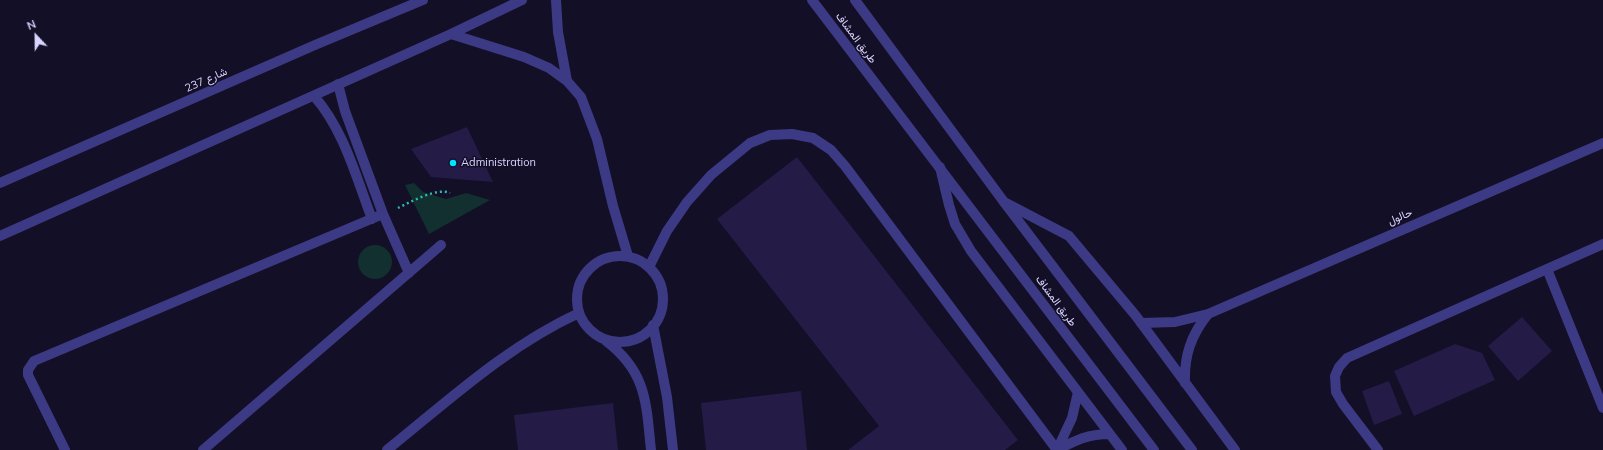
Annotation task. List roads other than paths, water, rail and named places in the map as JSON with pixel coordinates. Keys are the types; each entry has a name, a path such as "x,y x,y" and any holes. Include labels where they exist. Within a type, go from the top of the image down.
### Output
{"street":[{"name":"شارع 237","path":"0,183 315,45 423,0"},
{"path":"0,236 314,96 522,0"},
{"path":"556,0 558,32 567,81"},
{"name":"طريق المشاف","path":"812,0 1154,450"},
{"name":"طريق المشاف","path":"855,0 1004,202 1192,450"},
{"path":"451,34 524,57 549,68 567,81 581,97 597,139 613,206 628,256"},
{"path":"338,84 342,100 383,214 410,273"},
{"path":"314,96 325,109 336,128 372,219"},
{"path":"649,267 667,231 687,202 711,175 750,143 770,135 792,134 812,138 831,150 845,166 1057,450"},
{"name":"حالول","path":"1141,324 1175,322 1208,314 1603,143"},
{"name":"طريق المشاف","path":"940,167 953,218 967,244 1122,450"},
{"name":"طريق المشاف","path":"1004,202 1069,236 1141,324 1235,450"},
{"path":"65,450 28,375 28,370 34,361 383,214"},
{"path":"1378,450 1342,404 1336,392 1335,376 1339,367 1347,358 1603,244"},
{"path":"204,450 441,245"},
{"path":"602,338 613,341 630,340 646,333 659,316 663,295 660,284 656,275 649,267 636,258 617,256 606,258 596,263 587,270 581,280 577,290 576,301 584,323 592,332 618,350 630,363 639,379 645,396 651,450"},
{"path":"1547,269 1603,408"},
{"path":"387,450 507,354 542,331 579,312"},
{"path":"1185,383 1187,353 1198,326 1208,314"},
{"path":"653,325 667,397 673,450"},
{"path":"1078,392 1072,418 1057,450 1084,437 1096,434 1110,434"}],"place":[{"name":"Administration","path":"453,163"}]}
